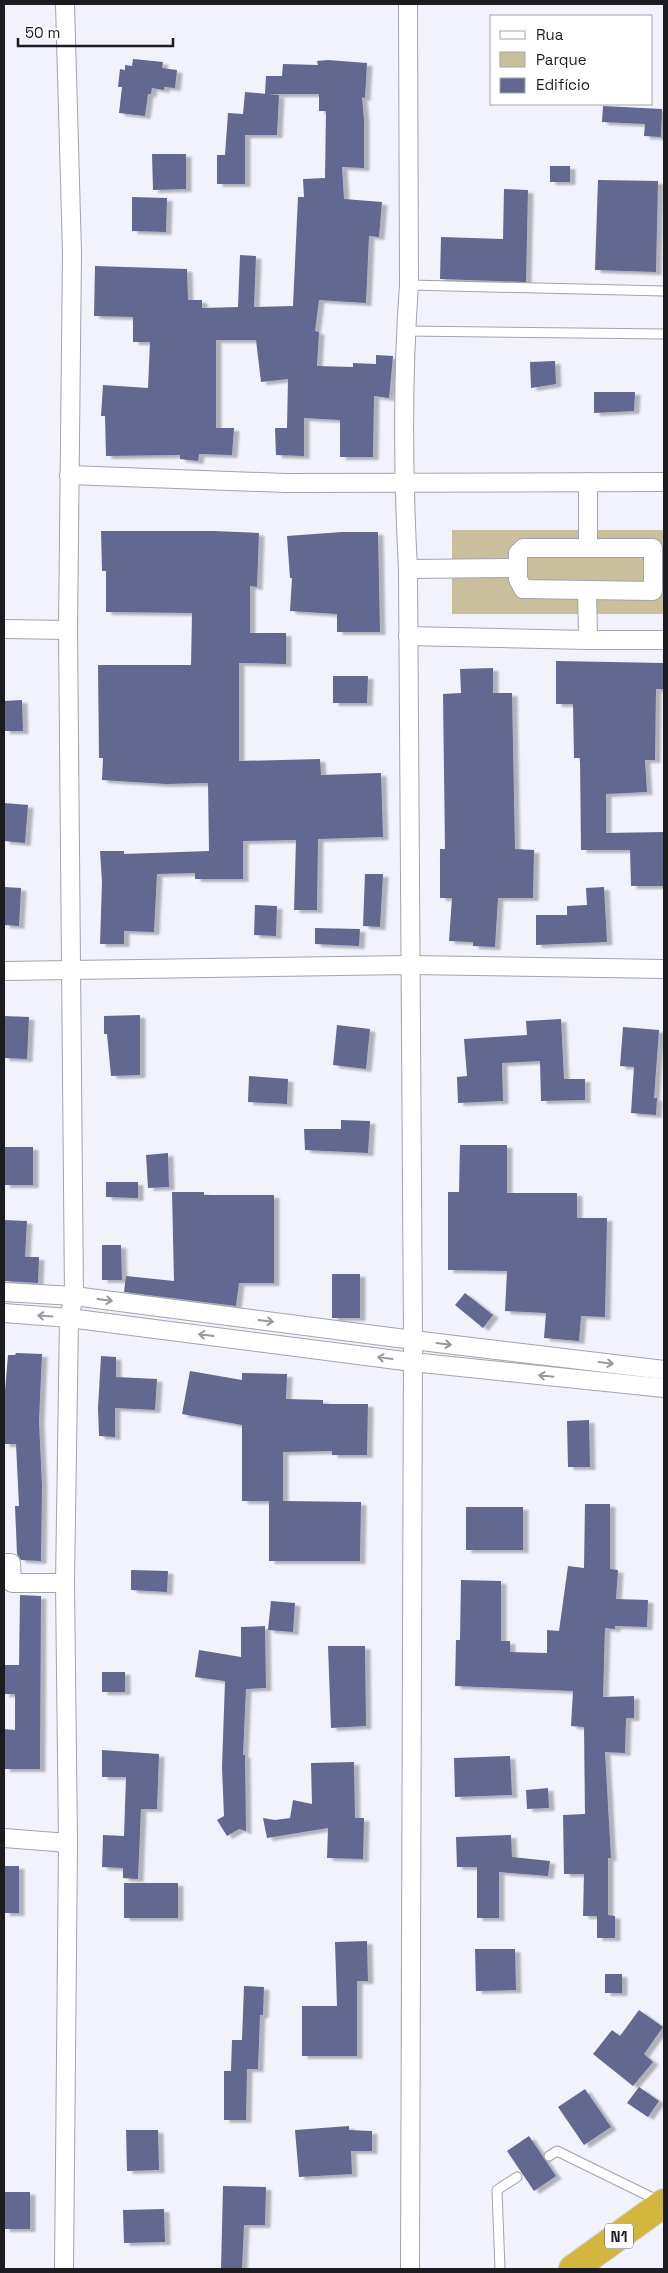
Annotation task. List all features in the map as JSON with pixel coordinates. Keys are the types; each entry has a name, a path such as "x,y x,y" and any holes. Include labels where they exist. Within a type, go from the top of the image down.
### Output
{"highway":[{"name":"N1","path":"573,2269 664,2203"}],"street":[{"path":"64,2269 68,1843 65,1583 69,1318 74,1296 68,630 72,252 65,4"},
{"path":"408,4 409,285 406,331 404,481 408,569 409,965 413,1340 410,2269"},
{"path":"69,475 286,483 404,481 664,482"},
{"path":"588,482 588,548"},
{"path":"654,548 659,572 653,591 588,591 523,589 518,579 517,568 520,549 654,548"},
{"path":"408,569 517,568"},
{"path":"588,591 588,638"},
{"path":"4,629 68,630"},
{"path":"408,636 664,640"},
{"path":"4,971 409,965 664,969"},
{"path":"4,1292 74,1296 664,1370"},
{"path":"4,1313 69,1318 412,1362 664,1388"},
{"path":"4,1563 11,1563 12,1583 65,1583"},
{"path":"4,1838 68,1843"}],"lane":[{"path":"409,285 664,292"},
{"path":"406,331 664,334"},
{"path":"548,2156 557,2151 664,2203"},
{"path":"500,2269 497,2190 517,2177"}],"green space":[{"path":"452,530 664,530 664,614 452,614"}],"building":[{"path":"133,59 163,62 162,68 177,70 175,88 164,87 164,90 152,88 151,94 148,94 145,116 119,113 122,87 118,87 120,69 125,70 125,65 132,66"},
{"path":"317,61 367,63 365,98 362,97 364,168 342,167 344,199 382,202 379,237 369,236 366,303 319,300 315,331 319,332 317,366 353,367 353,363 376,364 376,355 393,356 389,398 374,396 373,457 340,457 340,420 304,418 304,456 276,455 275,428 287,428 288,379 261,382 256,340 216,340 216,428 234,428 232,455 199,454 198,461 180,459 180,455 106,456 105,416 101,416 103,385 148,388 150,342 133,342 133,317 94,316 95,266 187,269 188,300 202,300 202,308 238,307 240,255 256,256 254,307 293,306 298,197 304,197 303,179 325,178 326,111 319,111 319,94 265,94 266,76 282,76 283,64 318,65"},
{"path":"245,92 279,95 277,135 245,135 245,184 217,184 217,155 225,155 228,113 243,114"},
{"path":"603,106 662,109 661,137 644,136 645,124 602,122"},
{"path":"152,154 186,154 186,189 153,190"},
{"path":"550,166 570,166 570,182 550,182"},
{"path":"598,180 658,181 656,272 595,270"},
{"path":"504,189 528,190 526,282 440,279 441,237 503,239"},
{"path":"132,197 167,198 166,232 132,231"},
{"path":"555,361 556,384 531,388 530,362"},
{"path":"594,392 635,392 634,411 594,413"},
{"path":"101,531 259,533 257,587 250,586 250,633 286,633 286,664 239,663 239,761 320,759 321,775 381,773 383,837 318,839 317,910 294,910 296,840 243,841 243,879 195,879 195,873 157,874 154,932 124,931 124,944 100,944 102,882 100,851 124,851 124,854 209,851 208,783 166,784 102,780 103,758 99,758 98,665 191,665 192,613 106,612 106,571 102,571"},
{"path":"342,532 378,532 380,632 337,632 337,614 290,611 292,578 290,578 287,536"},
{"path":"556,661 664,663 664,689 656,689 655,760 645,760 647,792 606,794 606,833 664,832 664,886 631,886 630,850 581,850 580,758 574,758 573,704 556,704"},
{"path":"493,668 493,693 512,693 515,849 534,850 533,898 498,898 495,947 473,946 473,942 449,941 452,898 440,898 440,849 445,849 443,694 461,693 460,669"},
{"path":"333,676 368,676 367,703 333,703"},
{"path":"22,700 23,731 4,731 4,701"},
{"path":"4,803 28,805 25,843 4,841"},
{"path":"365,874 383,874 380,927 363,926"},
{"path":"4,887 21,888 19,926 4,925"},
{"path":"604,887 607,942 536,945 536,915 567,915 567,906 587,905 586,888"},
{"path":"255,905 277,906 276,936 254,935"},
{"path":"315,928 360,929 359,946 315,944"},
{"path":"140,1015 140,1075 111,1076 107,1034 104,1034 104,1016"},
{"path":"4,1016 29,1017 27,1059 4,1058"},
{"path":"561,1019 564,1079 585,1079 585,1100 541,1101 540,1061 502,1063 503,1101 458,1103 457,1077 467,1076 464,1039 527,1035 526,1021"},
{"path":"337,1025 370,1029 366,1069 333,1065"},
{"path":"623,1027 659,1030 654,1098 657,1098 656,1115 631,1113 634,1067 620,1066"},
{"path":"249,1076 288,1079 287,1104 248,1102"},
{"path":"341,1120 370,1121 368,1153 305,1150 304,1129 341,1129"},
{"path":"460,1145 507,1145 507,1193 577,1193 577,1218 607,1218 605,1317 581,1316 579,1341 544,1338 546,1313 505,1311 507,1271 448,1270 448,1192 459,1192"},
{"path":"4,1147 33,1147 33,1185 4,1185"},
{"path":"168,1153 169,1187 148,1188 146,1155"},
{"path":"106,1182 138,1182 138,1198 106,1197"},
{"path":"172,1192 204,1192 204,1195 274,1195 274,1283 239,1283 236,1306 124,1292 126,1276 174,1281"},
{"path":"4,1220 27,1221 25,1257 39,1257 38,1283 4,1281"},
{"path":"102,1245 121,1245 122,1280 102,1280"},
{"path":"332,1274 360,1274 360,1318 332,1318"},
{"path":"465,1293 493,1315 483,1328 455,1305"},
{"path":"16,1353 42,1354 39,1421 42,1486 41,1561 21,1560 17,1554 15,1506 19,1506 16,1444 4,1444 4,1403 8,1355 15,1355"},
{"path":"101,1356 116,1357 116,1377 157,1379 155,1410 115,1408 115,1437 99,1436 98,1408"},
{"path":"190,1371 242,1380 242,1373 287,1374 286,1399 323,1400 323,1404 368,1404 367,1455 332,1455 332,1451 283,1452 283,1501 361,1502 360,1561 269,1561 269,1501 242,1501 242,1425 182,1414"},
{"path":"589,1420 590,1467 568,1467 567,1421"},
{"path":"585,1504 610,1504 610,1569 618,1570 616,1599 648,1600 647,1627 615,1626 615,1629 605,1628 603,1697 634,1696 634,1718 626,1718 625,1753 605,1752 611,1858 608,1858 608,1915 615,1916 615,1938 597,1938 597,1916 583,1916 584,1874 564,1874 563,1815 585,1814 584,1727 571,1726 573,1691 455,1686 456,1640 460,1640 461,1580 501,1581 501,1641 510,1641 510,1652 547,1653 547,1630 559,1631 568,1566 584,1568"},
{"path":"466,1507 523,1507 523,1550 466,1550"},
{"path":"131,1570 168,1571 167,1592 131,1590"},
{"path":"20,1595 41,1596 40,1769 4,1769 4,1729 15,1730 15,1694 4,1694 4,1665 19,1665"},
{"path":"271,1601 295,1603 293,1632 268,1630"},
{"path":"265,1626 266,1688 246,1689 243,1755 245,1755 246,1831 239,1829 227,1836 217,1820 224,1816 222,1767 225,1681 195,1677 199,1650 241,1657 241,1627"},
{"path":"328,1646 365,1646 366,1726 331,1728"},
{"path":"102,1672 125,1672 125,1692 102,1692"},
{"path":"102,1750 159,1754 157,1809 141,1809 138,1879 123,1878 123,1868 102,1867 103,1835 124,1836 126,1777 102,1777"},
{"path":"510,1756 512,1795 455,1797 454,1758"},
{"path":"354,1762 355,1818 364,1818 363,1859 327,1858 328,1828 267,1838 263,1818 275,1820 290,1818 293,1800 312,1804 311,1763"},
{"path":"548,1788 549,1808 527,1809 526,1790"},
{"path":"511,1835 512,1857 550,1861 548,1876 499,1872 499,1918 477,1918 477,1867 457,1867 456,1837"},
{"path":"4,1866 19,1866 19,1913 4,1913"},
{"path":"124,1883 178,1883 178,1918 124,1918"},
{"path":"367,1941 368,1981 357,1981 357,2056 302,2056 302,2006 337,2006 335,1942"},
{"path":"475,1949 515,1949 516,1990 476,1991"},
{"path":"605,1974 622,1974 622,1993 605,1993"},
{"path":"244,1986 264,1987 263,2015 260,2015 258,2069 247,2069 246,2120 224,2120 224,2071 231,2071 232,2040 242,2040"},
{"path":"639,2010 663,2027 644,2054 653,2062 633,2086 593,2054 612,2030 620,2036"},
{"path":"639,2087 659,2101 648,2117 627,2103"},
{"path":"585,2089 611,2127 584,2145 558,2107"},
{"path":"349,2126 349,2130 372,2131 372,2151 351,2151 352,2174 299,2177 295,2130"},
{"path":"126,2130 158,2130 159,2170 127,2171"},
{"path":"529,2136 556,2176 534,2191 507,2151"},
{"path":"223,2186 266,2187 265,2225 244,2225 242,2269 221,2269"},
{"path":"4,2192 30,2192 30,2229 4,2229"},
{"path":"164,2209 165,2242 124,2243 123,2210"}]}
